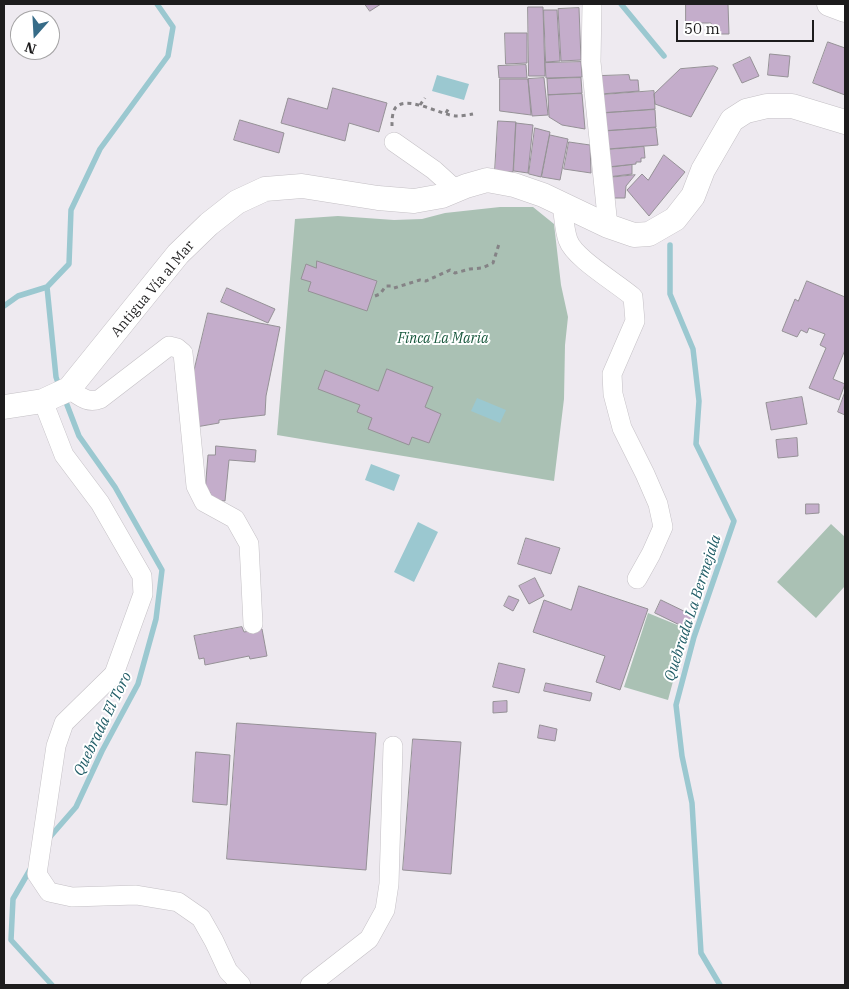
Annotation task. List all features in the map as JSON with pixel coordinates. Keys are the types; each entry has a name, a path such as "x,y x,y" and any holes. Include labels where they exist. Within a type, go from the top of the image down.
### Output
{"main road":[{"path":"829,4 845,10"},
{"path":"562,205 608,226 634,235 649,234 675,219 693,196 703,170 732,120 746,111 767,106 792,106 845,122"},
{"name":"Antigua Vía al Mar","path":"57,395 178,254 209,224 237,202 266,188 302,186 378,198 414,201 442,196 487,180 514,185 543,195 562,205"},
{"path":"4,407 57,395"}],"street":[{"path":"592,4 591,62 608,226"},
{"path":"394,142 434,170 456,190"},
{"path":"562,205 568,242 586,262 633,297 635,321 612,374 612,394 622,428 658,504 663,527 651,554 636,579"},
{"path":"241,985 228,971 202,918 178,902 136,895 72,897 49,892 37,874 56,746 64,722 114,674 143,594 142,576 100,503 64,455 57,395 93,402 100,399 169,346 178,348 183,354 196,486 204,502 235,519 249,544 253,624"},
{"path":"310,985 369,939 385,910 389,884 393,746"}],"path":[{"path":"420,105 425,98"},
{"path":"394,142 391,134 393,112 396,108 405,104 420,105 457,116 473,114"},
{"path":"446,113 450,106"},
{"path":"376,296 386,286 394,288 420,280 426,281 450,270 460,273 487,266 493,263 499,244"}],"green space":[{"name":"Finca La María","path":"500,207 533,207 554,224 561,285 568,317 565,345 564,399 554,481 277,435 295,219 338,216 394,220 422,219 445,213"},
{"path":"831,524 845,537 845,586 816,618 777,582"},
{"path":"648,613 687,629 668,700 624,687"}],"water":[{"path":"437,75 469,84 464,100 432,91"},
{"path":"477,398 506,410 500,423 471,411"},
{"path":"371,464 400,475 394,491 365,480"},
{"path":"418,522 438,532 414,582 394,572"}],"building":[{"path":"365,4 381,4 370,11"},
{"path":"686,4 728,4 729,34 711,34 711,23 686,23"},
{"path":"528,7 543,7 545,76 529,76"},
{"path":"579,8 581,60 561,61 558,9"},
{"path":"544,10 557,10 560,61 546,62"},
{"path":"505,33 527,33 527,63 506,64"},
{"path":"828,42 845,48 845,95 813,83"},
{"path":"770,54 790,56 788,77 768,75"},
{"path":"750,57 759,76 742,83 733,65"},
{"path":"581,62 582,77 546,78 545,63"},
{"path":"526,65 527,78 499,78 498,66"},
{"path":"714,66 718,68 691,117 655,104 654,94 680,69"},
{"path":"629,75 630,80 638,80 639,91 601,94 600,76"},
{"path":"544,78 548,115 532,116 528,79"},
{"path":"581,78 582,93 548,95 547,79"},
{"path":"500,79 528,79 531,115 500,111"},
{"path":"333,88 387,103 379,132 349,123 345,141 281,123 288,98 327,109"},
{"path":"654,91 655,109 603,113 601,95"},
{"path":"582,94 585,129 562,125 549,117 548,95"},
{"path":"655,110 656,127 605,131 604,113"},
{"path":"240,120 284,133 279,153 234,140"},
{"path":"498,121 516,122 513,172 495,171"},
{"path":"516,123 533,125 528,173 514,171"},
{"path":"535,128 550,132 541,177 529,174"},
{"path":"656,128 658,145 608,149 606,131"},
{"path":"550,135 568,139 560,180 542,177"},
{"path":"569,142 590,145 591,173 564,169"},
{"path":"644,147 645,158 641,158 641,162 608,167 606,150"},
{"path":"664,155 685,172 649,216 627,190 642,174 648,180"},
{"path":"632,165 632,174 608,177 607,168"},
{"path":"635,175 626,186 625,198 609,198 607,178"},
{"path":"317,261 377,281 367,311 308,291 311,282 301,279 306,264 316,268"},
{"path":"807,281 845,297 845,350 833,379 845,384 839,400 809,388 826,348 820,345 825,334 809,328 807,333 801,330 797,337 782,331 795,299 798,301"},
{"path":"227,288 275,309 268,323 221,302"},
{"path":"208,313 280,327 266,396 265,415 219,420 219,423 196,427 193,375"},
{"path":"387,369 433,387 425,407 441,414 429,443 412,437 409,445 368,429 372,418 357,412 360,405 318,389 325,370 378,391"},
{"path":"845,392 845,415 838,412"},
{"path":"802,397 807,424 771,430 766,403"},
{"path":"797,438 798,456 778,458 776,440"},
{"path":"216,446 256,450 255,462 229,460 225,501 209,499 210,492 205,492 208,455 215,455"},
{"path":"806,504 819,504 819,513 806,514"},
{"path":"526,538 560,548 551,574 518,564"},
{"path":"535,578 544,596 529,604 519,586"},
{"path":"579,586 648,609 620,690 596,682 605,656 533,632 544,600 571,610"},
{"path":"509,596 519,600 513,611 504,606"},
{"path":"661,600 694,616 688,629 655,613"},
{"path":"242,627 244,632 262,629 267,656 250,659 249,656 205,665 204,658 199,659 194,636"},
{"path":"499,663 525,669 519,693 493,687"},
{"path":"546,683 592,693 590,701 544,691"},
{"path":"507,701 507,712 493,713 493,702"},
{"path":"237,723 376,733 366,870 227,859"},
{"path":"540,725 557,729 555,741 538,738"},
{"path":"413,739 461,742 451,874 403,870"},
{"path":"196,752 230,755 227,805 193,802"}],"waterway":[{"path":"4,306 18,296 47,287 69,264 71,210 100,149 168,56 173,27 157,4"},
{"path":"621,4 664,56"},
{"name":"Quebrada La Bermejala","path":"670,245 670,294 693,349 699,401 696,444 734,521 694,637 676,705 682,756 692,803 701,953 720,985"},
{"name":"Quebrada El Toro","path":"47,287 56,377 60,389"},
{"name":"Quebrada El Toro","path":"49,838 76,807 102,751 138,684 156,619 162,570 115,487 79,436 64,397"},
{"name":"Quebrada El Toro","path":"31,868 13,899 11,940 52,985"}]}
